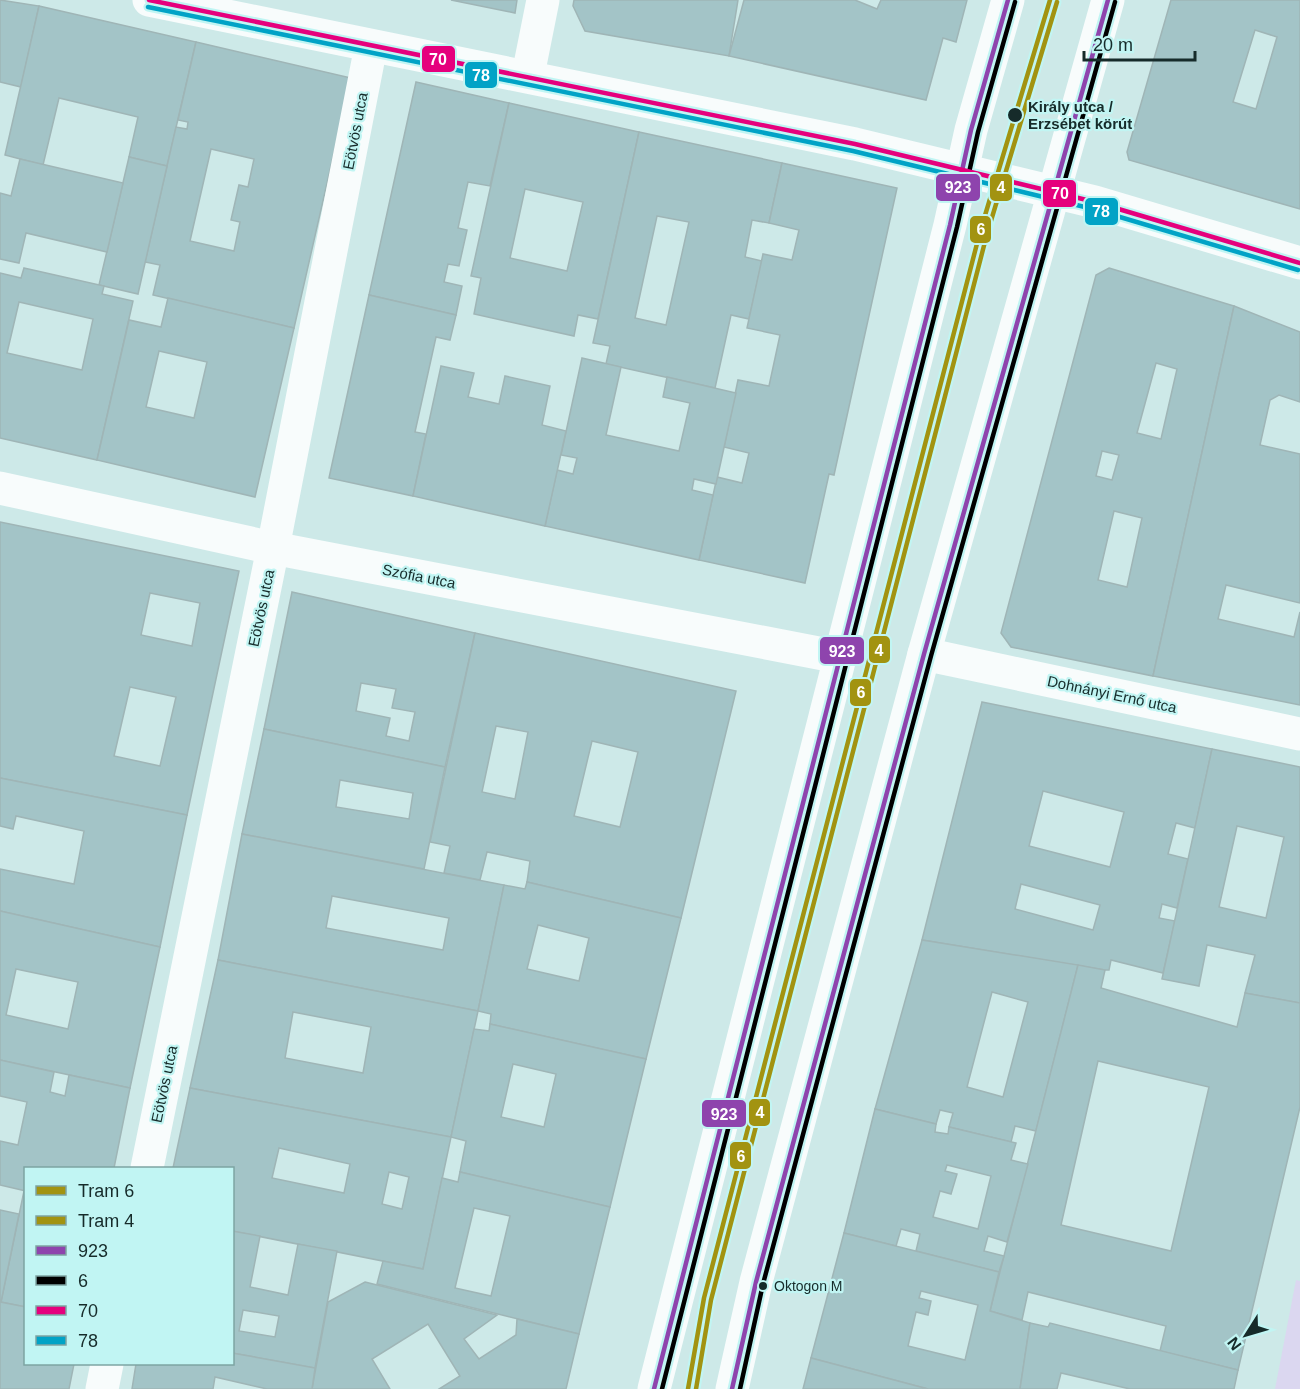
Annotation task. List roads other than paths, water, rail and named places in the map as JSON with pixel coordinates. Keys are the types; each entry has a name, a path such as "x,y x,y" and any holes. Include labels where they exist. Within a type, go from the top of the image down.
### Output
{"street":[{"path":"149,0 371,46 528,75 963,170 1095,201 1300,263"},
{"path":"528,75 543,0"},
{"path":"654,1389 1008,0"},
{"path":"732,1389 756,1282 924,654 1108,0"},
{"name":"Eötvös utca","path":"147,1167 273,548 371,46"},
{"name":"Szófia utca","path":"0,488 273,548 839,657"},
{"name":"Dohnányi Ernő utca","path":"924,654 1300,734"},
{"path":"102,1389 107,1365"}],"tram line":[{"name":"6","path":"688,1389 704,1298 980,232 1050,0"},
{"name":"4","path":"696,1389 711,1300 987,234 1057,2"}],"place":[{"name":"Király utca / Erzsébet körút","path":"1015,115"},
{"name":"Oktogon M","path":"763,1286"}]}
